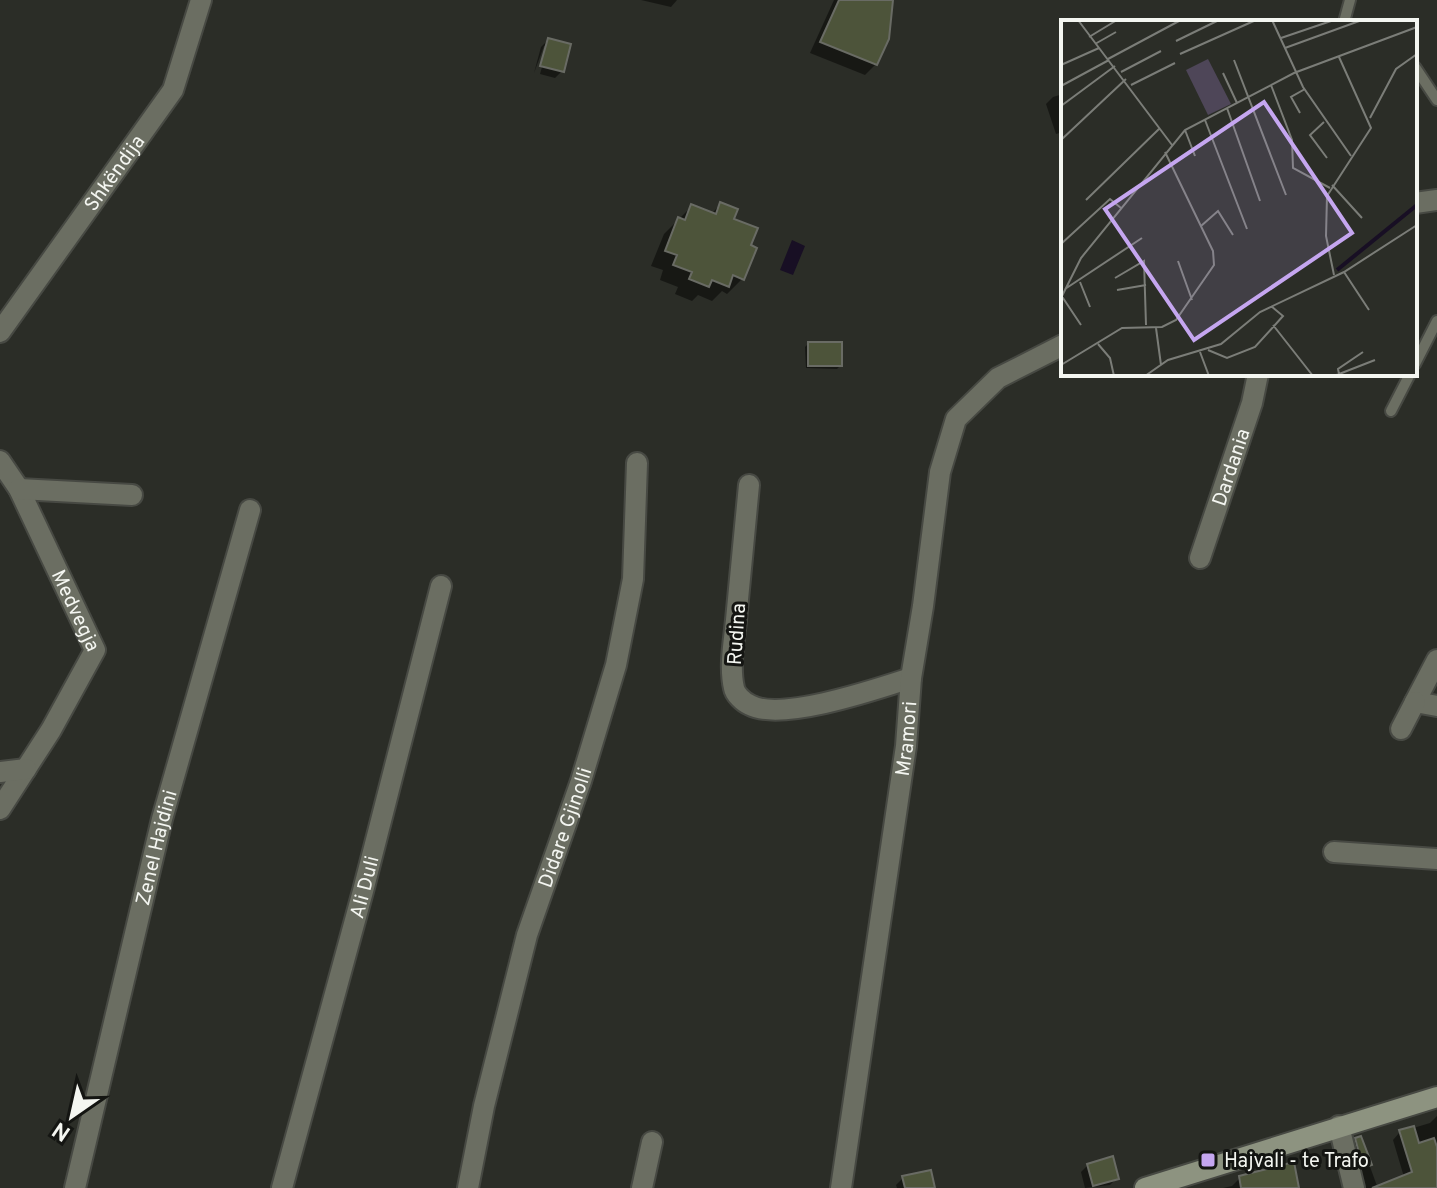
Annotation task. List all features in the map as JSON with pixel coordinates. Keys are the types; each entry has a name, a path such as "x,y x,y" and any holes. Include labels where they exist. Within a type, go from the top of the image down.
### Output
{"street":[{"name":"Shkëndija","path":"0,332 173,90 201,0"},
{"path":"1417,203 1437,200"},
{"name":"Mramori","path":"841,1188 906,746 911,678 940,472 956,419 998,378 1061,346"},
{"name":"Dardania","path":"1200,558 1252,403 1258,376"},
{"name":"Medvegja","path":"0,461 19,489 95,650 51,730 0,809"},
{"name":"Didare Gjinolli","path":"468,1188 484,1106 527,935 581,781 616,665 633,579 637,463"},
{"name":"Rudina","path":"749,485 733,659 734,690 751,706 771,710 856,695 911,678"},
{"path":"19,489 132,495"},
{"name":"Zenel Hajdini","path":"75,1188 162,819 250,510"},
{"name":"Ali Duli","path":"282,1188 363,891 441,586"},
{"path":"1401,729 1437,660"},
{"path":"1415,702 1437,706"},
{"path":"0,772 26,769"},
{"path":"1334,852 1437,859"},
{"path":"1145,1188 1437,1097"},
{"path":"1339,1126 1354,1188"},
{"path":"642,1188 652,1142"}],"lane":[{"path":"1345,20 1350,0"},
{"path":"1417,70 1437,100"},
{"path":"1417,360 1437,321"},
{"path":"1391,411 1409,376"}],"shaded area":[{"path":"792,240 805,246 793,275 780,270"}],"building":[{"path":"839,0 893,0 889,39 877,65 820,42"},
{"path":"548,38 571,44 564,72 540,66"},
{"path":"720,202 738,209 734,219 758,228 751,245 757,248 744,280 733,275 729,287 712,280 709,287 689,279 692,272 673,265 677,255 665,251 678,217 685,220 691,204 716,214"},
{"path":"808,342 842,342 842,366 808,366"},
{"path":"1414,1126 1419,1143 1434,1138 1437,1147 1437,1188 1372,1188 1412,1172 1399,1130"},
{"path":"1361,1136 1372,1165 1363,1168 1355,1138"},
{"path":"1113,1156 1119,1179 1093,1186 1087,1164"},
{"path":"1294,1162 1299,1188 1241,1188 1239,1176"},
{"path":"931,1170 935,1188 905,1188 902,1176"}],"place":[{"name":"Hajvali - te Trafo","path":"1208,1160"}]}
